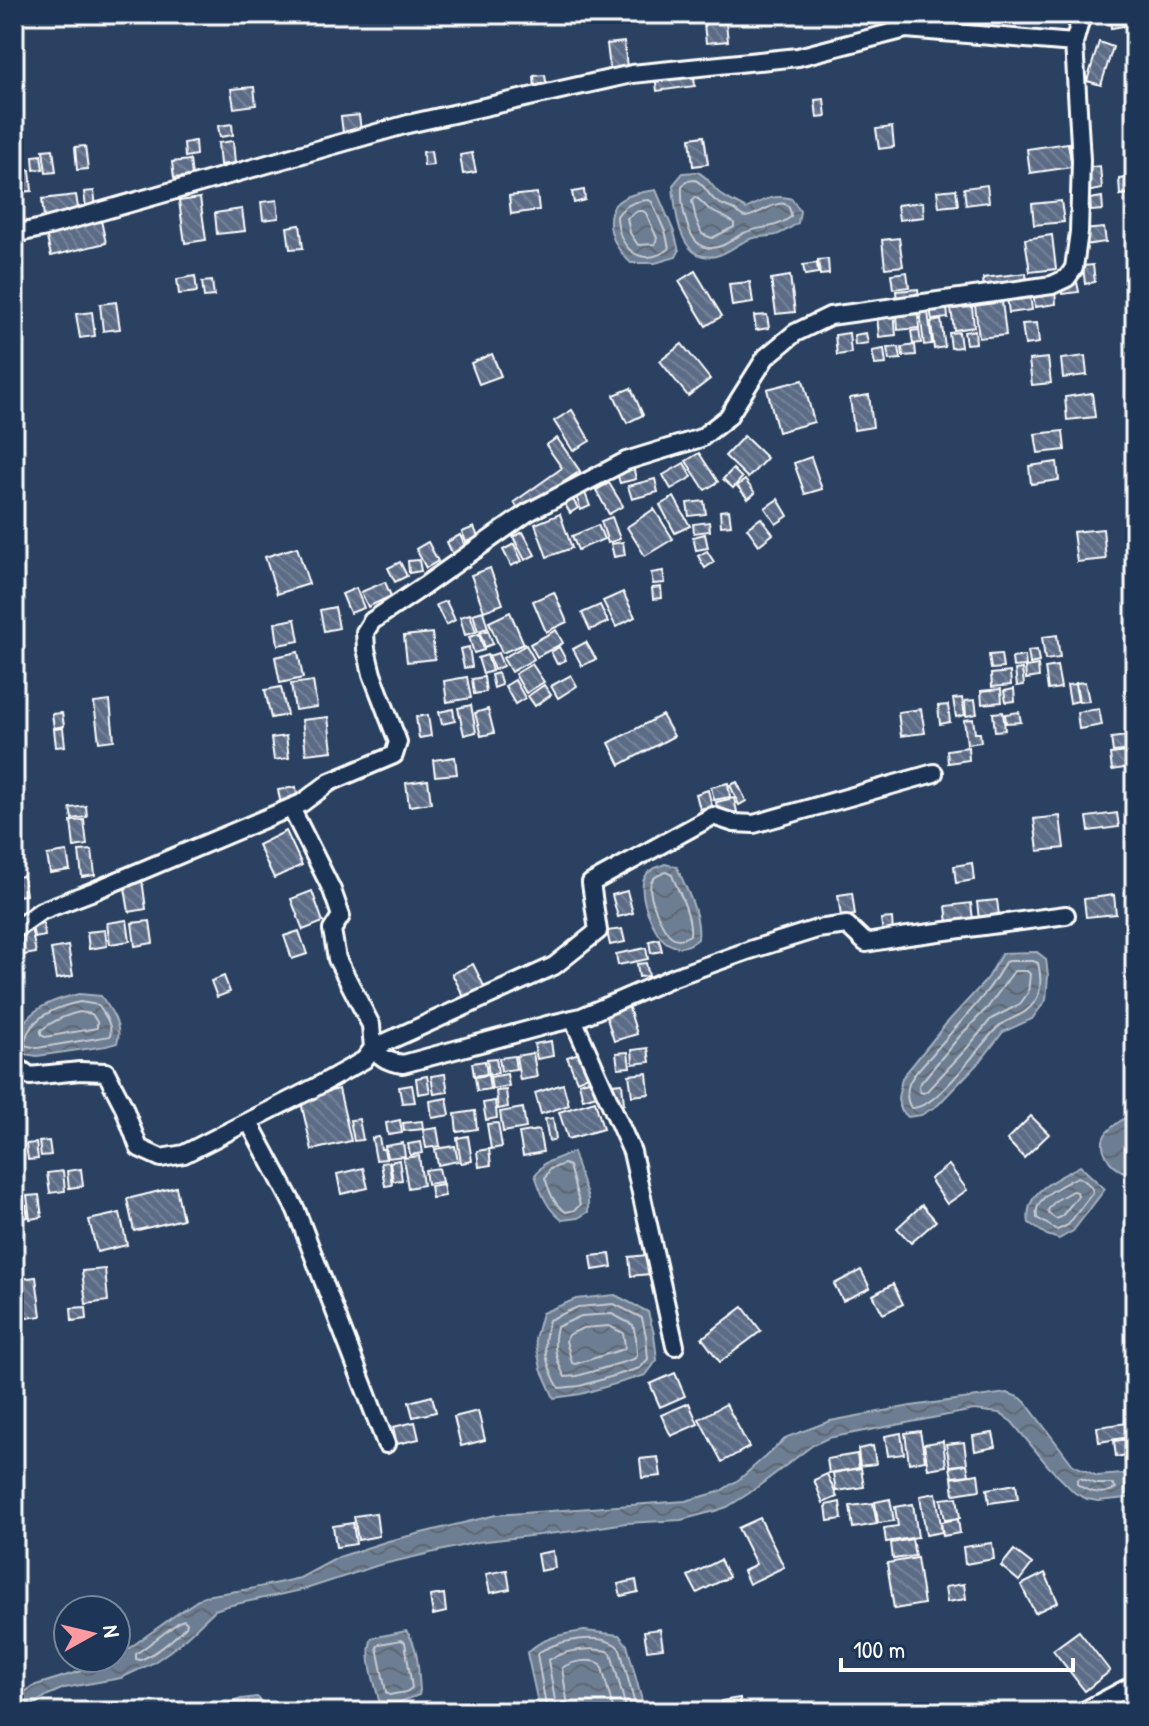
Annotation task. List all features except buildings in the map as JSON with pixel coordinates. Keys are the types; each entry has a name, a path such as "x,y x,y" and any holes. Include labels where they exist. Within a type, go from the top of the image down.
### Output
{"street":[{"path":"14,930 41,911 291,808 330,782 394,755 398,742 372,674 366,649 365,632 372,621 527,513 626,461 701,438 728,417 766,357 795,333 830,316 1052,285 1067,278 1074,268 1079,232 1081,160 1074,43 1082,14"},
{"path":"14,234 408,124 632,74 798,57 906,29 1074,43"},
{"path":"14,1062 30,1076 106,1072 123,1105 139,1148 161,1158 184,1154 364,1060 373,1048 554,966 598,931 591,883 713,816 734,823 754,824 934,773"},
{"path":"291,808 332,890 341,916 332,930 337,959 371,1025 373,1048 390,1063 403,1064 573,1019 674,977 817,929 847,925 866,943 1066,915"},
{"path":"573,1019 632,1152 675,1346"},
{"path":"249,1122 296,1210 386,1444"},
{"path":"1082,1712 1135,1684"}],"water":[{"path":"697,172 725,197 746,209 774,197 792,199 800,211 798,223 776,235 756,237 716,256 694,252 681,233 673,185 683,173"},
{"path":"656,190 679,251 676,257 655,263 631,263 614,240 611,211 628,196"},
{"path":"665,864 677,867 692,902 698,939 692,944 673,946 663,940 652,924 643,884 651,870"},
{"path":"1037,952 1046,959 1048,976 1046,1000 1032,1019 1003,1032 938,1105 921,1115 908,1117 900,1109 898,1098 902,1078 988,978 1002,953"},
{"path":"79,994 101,996 117,1024 117,1043 37,1056 17,1053 17,1040 27,1019 45,1005"},
{"path":"1135,1111 1135,1173 1128,1173 1110,1161 1104,1151 1103,1140 1111,1128"},
{"path":"573,1152 588,1199 588,1212 578,1218 562,1220 548,1206 535,1175 545,1163"},
{"path":"1080,1166 1105,1189 1073,1231 1059,1239 1029,1223 1031,1202 1036,1194"},
{"path":"615,1295 648,1312 657,1360 646,1375 581,1394 554,1398 541,1369 535,1339 542,1313 576,1299"},
{"path":"1007,1393 1021,1398 1073,1465 1097,1476 1135,1473 1135,1497 1098,1501 1075,1493 1012,1422 999,1413 974,1410 828,1438 813,1445 727,1507 681,1520 626,1523 478,1542 379,1565 306,1589 227,1606 215,1610 177,1646 153,1663 132,1673 132,1646 204,1596 300,1578 339,1557 388,1541 496,1515 685,1501 719,1492 741,1478 787,1437 830,1421"},
{"path":"406,1631 416,1651 419,1695 380,1705 370,1662 372,1638"},
{"path":"585,1631 619,1635 627,1645 645,1712 540,1712 527,1653 546,1640"},
{"path":"71,1674 130,1674 64,1688 22,1712 14,1712 14,1695"},
{"path":"257,1697 268,1712 206,1712 241,1699"}]}
